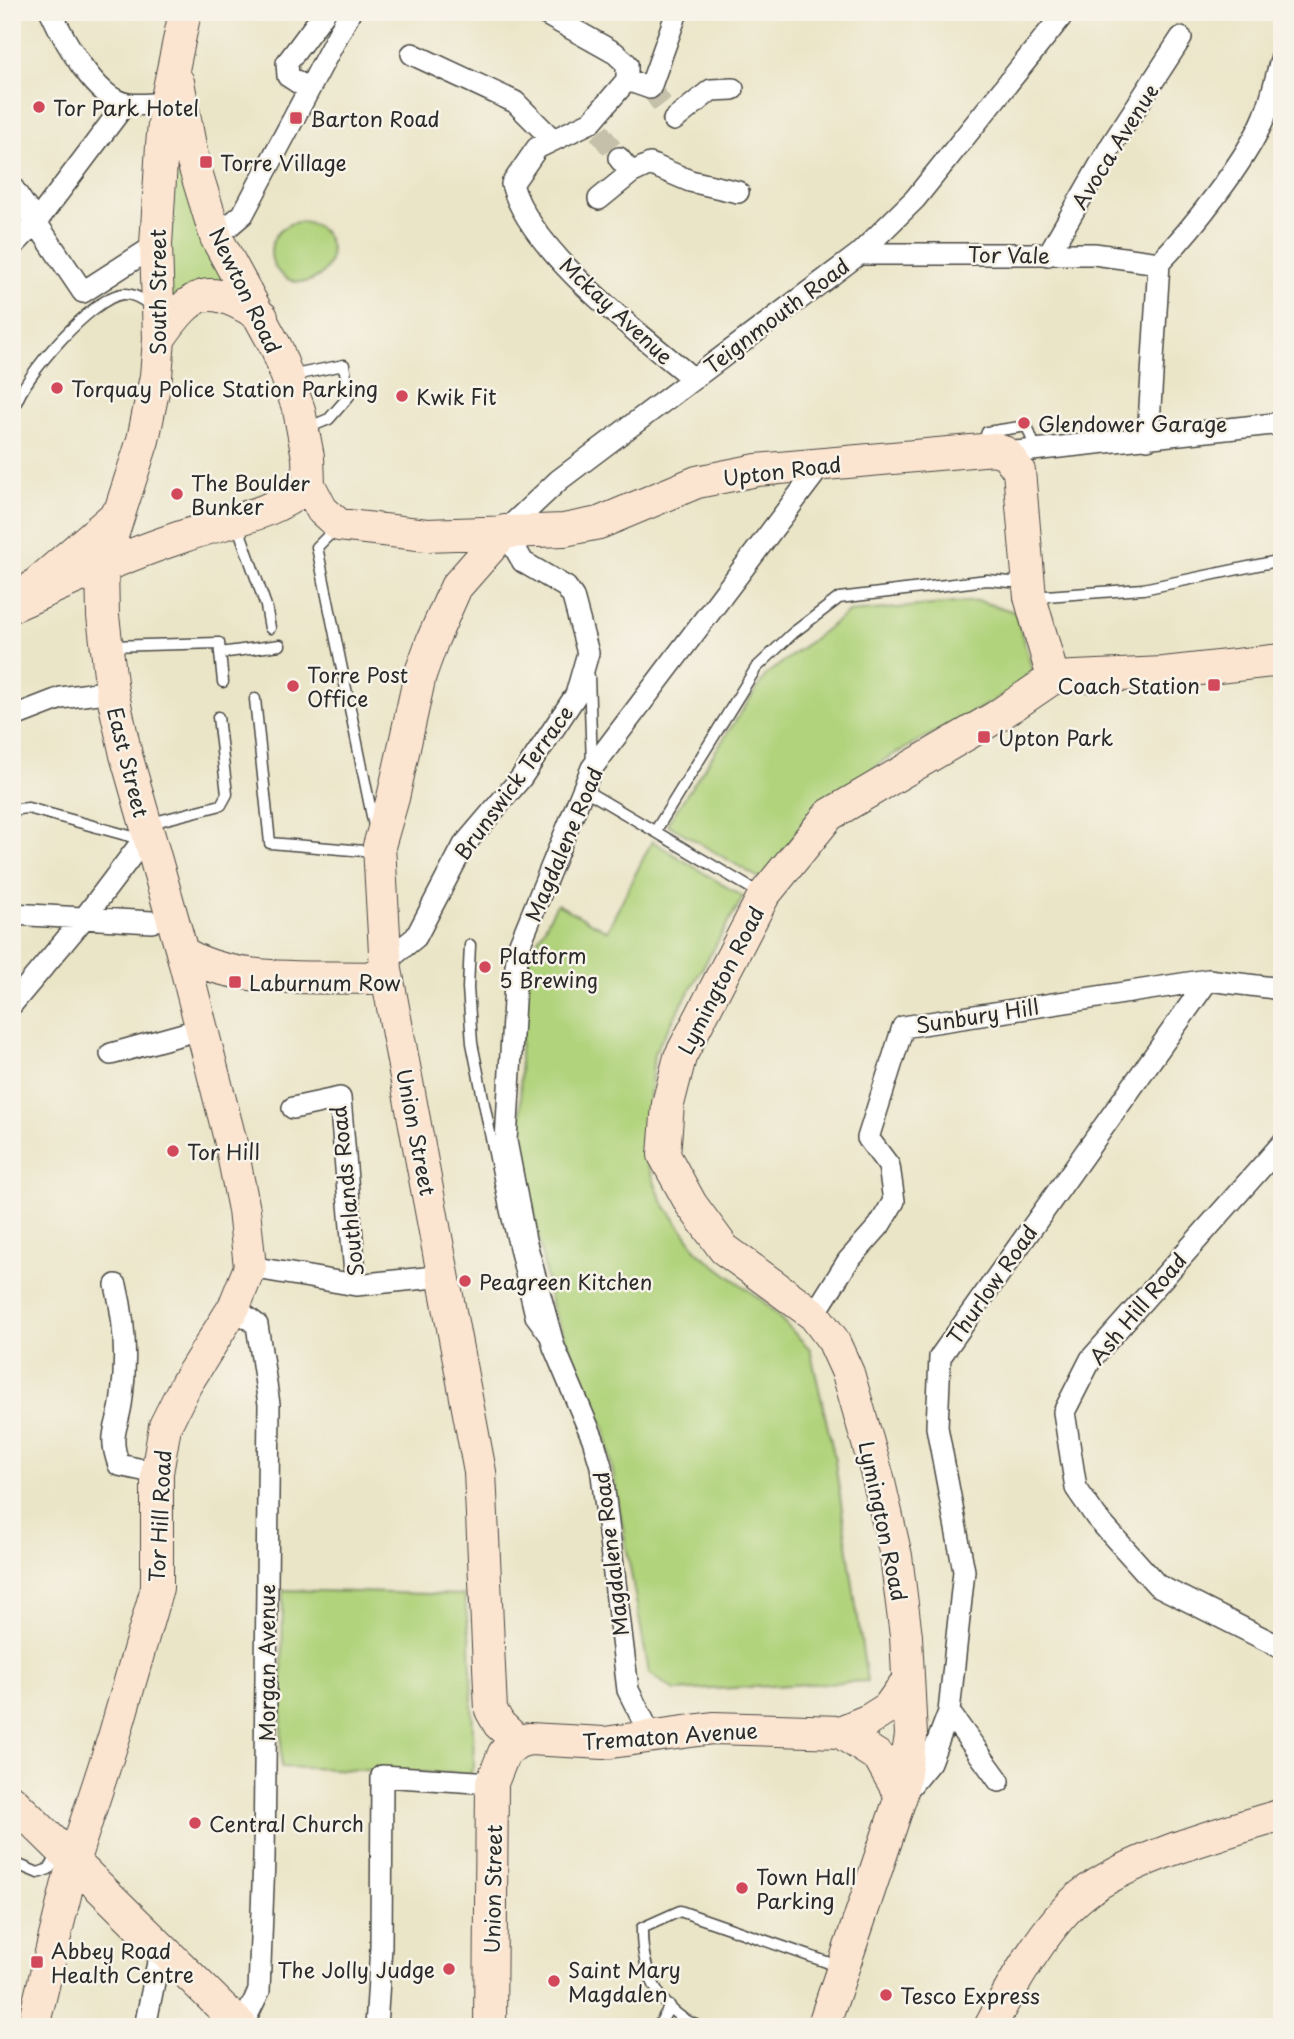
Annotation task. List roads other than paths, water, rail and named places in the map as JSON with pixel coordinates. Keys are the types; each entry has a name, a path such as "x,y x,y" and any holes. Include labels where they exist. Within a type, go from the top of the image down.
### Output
{"street":[{"path":"51,12 89,77 125,104 174,103"},
{"name":"Newton Road","path":"185,12 175,64 174,103 216,237 262,317 286,376 302,429 309,485"},
{"path":"308,89 288,76 287,63 325,12"},
{"path":"216,237 243,214 350,12"},
{"path":"542,12 615,53 627,64 627,80 650,88 677,12"},
{"name":"Teignmouth Road","path":"379,849 420,675 456,587 505,531 559,480 692,377 859,254 915,199 1065,12"},
{"name":"Avoca Avenue","path":"1048,255 1112,144 1181,38"},
{"path":"412,54 514,102 552,139"},
{"path":"1148,439 1159,263 1182,239 1240,159 1264,119 1282,56"},
{"name":"Mckay Avenue","path":"627,80 595,127 552,139 537,148 512,184 519,203 555,252 603,302 692,377"},
{"path":"674,120 711,90 733,89"},
{"name":"South Street","path":"102,567 143,440 156,376 156,245 174,103"},
{"path":"12,247 37,221 125,104"},
{"path":"599,199 625,165 650,164 690,181 738,192"},
{"path":"12,187 83,292 156,245"},
{"name":"Tor Vale","path":"859,254 1094,254 1159,263"},
{"path":"158,325 200,295 209,293 238,301 262,317"},
{"name":"Upton Road","path":"339,525 427,535 564,530 634,509 697,482 757,470 1148,439 1282,423"},
{"path":"1007,451 1019,471 1030,586 1053,678 1164,673 1282,660"},
{"name":"Magdalene Road","path":"651,1736 628,1690 601,1466 593,1439 554,1348 525,1240 509,1153 507,1099 519,946 592,768 822,464"},
{"path":"12,605 184,536 267,512 289,501 309,485 322,510 339,525"},
{"path":"12,605 120,510 155,535 184,536"},
{"path":"505,531 523,562 566,587 573,597 588,653"},
{"path":"427,535 452,554 457,568 456,587"},
{"name":"East Street","path":"102,567 111,691 146,830 182,952"},
{"name":"Brunswick Terrace","path":"384,962 420,930 464,845 521,778 576,695 588,653"},
{"name":"Lymington Road","path":"823,2027 901,1796 911,1736 906,1636 895,1556 878,1478 848,1373 833,1340 814,1315 724,1249 691,1204 664,1155 668,1104 680,1056 764,895 829,816 996,717 1053,678"},
{"path":"12,717 61,698 111,691"},
{"path":"12,1004 85,917 146,830"},
{"name":"Union Street","path":"379,849 384,962 480,1472 491,1710 511,1747 492,1783 490,2027"},
{"path":"12,914 152,922"},
{"path":"182,952 211,967 238,972 369,978 384,962"},
{"name":"Tor Hill Road","path":"33,2027 67,1856 114,1737 157,1588 157,1473 164,1426 186,1384 234,1307 250,1267 244,1210 182,952"},
{"path":"1208,980 1282,989"},
{"name":"Sunbury Hill","path":"814,1315 848,1261 879,1226 894,1201 889,1166 868,1138 903,1027 1208,980"},
{"name":"Thurlow Road","path":"901,1796 930,1762 949,1712 964,1571 937,1427 940,1357 1208,980"},
{"path":"111,1054 201,1029"},
{"name":"Southlands Road","path":"293,1108 340,1098 356,1285"},
{"name":"Ash Hill Road","path":"1282,1144 1091,1359 1064,1412 1076,1488 1096,1517 1157,1585 1282,1648"},
{"path":"250,1267 356,1285 444,1276"},
{"path":"116,1285 125,1326 122,1399 111,1445 118,1465 157,1473"},
{"name":"Morgan Avenue","path":"234,1307 257,1325 269,1404 264,1858 259,1991 242,2026"},
{"name":"Trematon Avenue","path":"511,1747 529,1739 604,1743 713,1728 840,1732 869,1720 888,1708 908,1680"},
{"path":"949,1712 999,1781"},
{"path":"840,1732 879,1757 901,1796"},
{"path":"376,2027 381,1947 382,1776 492,1783"},
{"path":"12,1801 242,2026"},
{"path":"989,2027 1055,1923 1083,1894 1123,1872 1175,1849 1282,1815"},
{"path":"145,2027 157,1967 169,1953"}],"lane":[{"path":"12,428 15,407 51,348 97,308 122,294 140,298 158,325"},
{"path":"286,376 344,365 349,396 329,419 302,429"},
{"path":"236,521 266,606 270,628"},
{"name":"Union Street","path":"339,525 317,547 379,849"},
{"path":"656,830 756,668 793,633 839,598 987,580 1030,586 1143,589 1282,560"},
{"path":"106,646 219,643 223,682"},
{"path":"220,653 280,645"},
{"path":"588,653 592,768"},
{"path":"255,699 270,843 379,849"},
{"path":"12,814 18,809 28,808 133,837 146,830 221,805 227,794 218,717"},
{"path":"583,789 764,895"},
{"path":"470,945 468,988 472,1043 505,1208 531,1318 554,1348"},
{"path":"12,1862 38,1873 49,1870 67,1856"},
{"path":"701,2027 683,2021 651,1982 641,1951 642,1928 680,1911 843,1968"},
{"path":"658,2027 670,2006"}],"tunnel":[{"path":"650,88 674,120"},
{"path":"599,132 619,158"}],"place":[{"name":"Tor Park Hotel","path":"39,107"},
{"name":"Barton Road","path":"296,118"},
{"name":"Torre Village","path":"206,162"},
{"name":"Torquay Police Station Parking","path":"57,388"},
{"name":"Kwik Fit","path":"402,396"},
{"name":"Glendower Garage","path":"1024,423"},
{"name":"The Boulder Bunker","path":"177,494"},
{"name":"Coach Station","path":"1214,685"},
{"name":"Torre Post Office","path":"293,686"},
{"name":"Upton Park","path":"984,737"},
{"name":"Platform 5 Brewing","path":"485,967"},
{"name":"Laburnum Row","path":"235,982"},
{"name":"Tor Hill","path":"173,1151"},
{"name":"Peagreen Kitchen","path":"465,1281"},
{"name":"Central Church","path":"195,1823"},
{"name":"Town Hall Parking","path":"742,1888"},
{"name":"Abbey Road Health Centre","path":"37,1962"},
{"name":"The Jolly Judge","path":"449,1969"},
{"name":"Saint Mary Magdalen","path":"554,1981"},
{"name":"Tesco Express","path":"886,1995"}]}
